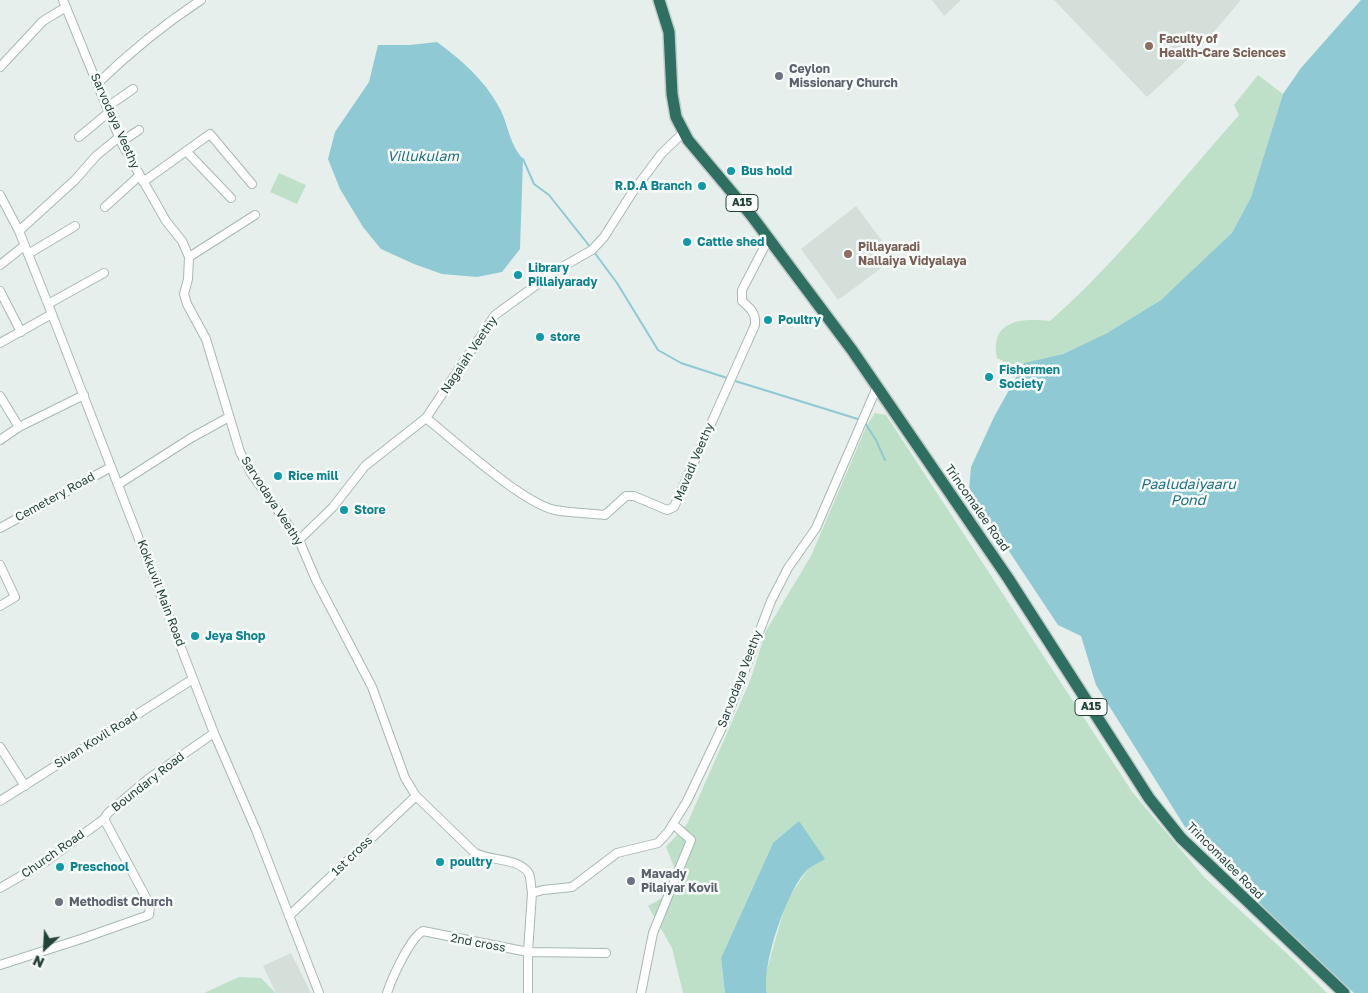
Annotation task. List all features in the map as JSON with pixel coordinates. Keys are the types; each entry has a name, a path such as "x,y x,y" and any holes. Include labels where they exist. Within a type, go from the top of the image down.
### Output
{"highway":[{"name":"Trincomalee Road","path":"659,0 669,32 673,102 676,117 683,133 769,238 877,387 1008,578 1149,798 1181,838 1344,993"}],"street":[{"path":"97,84 138,45 165,23 201,0"},
{"path":"0,67 43,21 64,3"},
{"name":"Sarvodaya Veethy","path":"64,3 120,140 166,221 182,241 188,257 188,279 184,294 186,304 206,339 240,452 251,473 299,540 316,580 372,687 405,778 416,796 475,853 484,858 515,863 524,868 529,874 532,893 528,952 528,993"},
{"path":"79,137 133,89"},
{"path":"19,231 76,180 96,156 139,130"},
{"name":"Nagaiah Veethy","path":"299,540 333,507 365,466 398,442 426,418 495,315 557,270 592,250 604,238 632,193 662,153 683,133"},
{"path":"105,207 141,179 210,134 252,184"},
{"path":"186,151 231,198"},
{"name":"Kokkuvil Main Road","path":"0,195 19,231 119,484 214,733 256,830 319,993"},
{"path":"188,257 255,215"},
{"path":"28,254 75,226"},
{"name":"Mavadi Veethy","path":"426,418 502,479 539,504 554,510 605,515 626,496 634,496 667,510 674,507 755,326 756,317 752,309 742,301 742,290 769,238"},
{"path":"0,265 24,246"},
{"path":"48,304 104,273"},
{"path":"0,291 21,332"},
{"path":"0,342 52,314"},
{"name":"Sarvodaya Veethy","path":"532,893 572,887 617,853 658,843 673,824 688,801 727,717 771,601 788,568 816,528 877,387"},
{"path":"0,440 19,427 84,395"},
{"path":"0,396 19,427"},
{"path":"119,484 191,438 229,417"},
{"name":"Cemetery Road","path":"0,528 111,466"},
{"path":"0,565 15,597 0,606"},
{"name":"Sivan Kovil Road","path":"0,801 193,679"},
{"name":"Boundary Road","path":"0,965 81,939 149,914 150,905 104,819 108,813 148,779 214,733"},
{"path":"0,747 25,786"},
{"name":"1st cross","path":"289,916 416,796"},
{"name":"Church Road","path":"0,888 45,862 104,819"},
{"path":"641,993 653,933 691,840 673,824"},
{"name":"2nd cross","path":"387,993 411,945 418,934 423,931 528,952 606,953"}],"shaded area":[{"path":"932,0 961,0 944,16"},
{"name":"Faculty of Health-Care Sciences","path":"1054,0 1241,0 1199,49 1147,97"},
{"name":"Pillayaradi Nallaiya Vidyalaya","path":"856,206 895,258 838,300 801,249"},
{"path":"291,953 311,993 276,993 263,966"}],"green space":[{"path":"1258,75 1283,94 1251,197 1232,233 1207,259 1161,300 1107,333 1063,354 1012,366 997,358 996,345 998,336 1003,329 1019,321 1050,321 1076,297 1148,221 1239,115 1234,105"},
{"path":"279,173 306,185 297,204 270,192"},
{"path":"875,413 886,415 1133,793 1204,877 1327,993 767,993 764,980 786,902 808,869 773,843 721,958 725,993 683,993 672,948 648,906 676,890 678,877 666,847 687,824 750,681 766,631 811,556 867,425"},
{"path":"239,977 261,978 276,993 204,993"}],"water":[{"name":"Paaludaiyaaru Pond","path":"1361,0 1368,0 1368,993 1354,993 1295,939 1185,827 1096,685 1081,636 1058,625 969,491 971,467 994,417 1024,363 1063,354 1107,333 1161,300 1232,233 1251,197 1283,94 1301,68"},
{"name":"Villukulam","path":"437,42 463,63 493,97 502,114 511,140 523,159 520,249 502,272 477,277 442,274 381,249 363,227 340,189 328,159 335,132 369,82 378,45 410,45"},
{"path":"799,821 825,859 808,869 800,879 784,910 777,928 768,965 767,993 725,993 721,958 773,843"}],"waterway":[{"path":"523,159 534,184 549,195 591,248"},
{"path":"594,252 617,283 658,350 681,363 727,378"},
{"path":"732,380 861,420"},
{"path":"865,423 876,440 885,460"}],"place":[{"name":"Faculty of Health-Care Sciences","path":"1149,46"},
{"name":"Ceylon Missionary Church","path":"779,76"},
{"name":"Bus hold","path":"731,171"},
{"name":"R.D.A Branch","path":"702,186"},
{"name":"Cattle shed","path":"687,242"},
{"name":"Pillayaradi Nallaiya Vidyalaya","path":"848,254"},
{"name":"Library Pillaiyarady","path":"518,275"},
{"name":"Poultry","path":"768,320"},
{"name":"store","path":"540,337"},
{"name":"Fishermen Society","path":"989,377"},
{"name":"Rice mill","path":"278,476"},
{"name":"Store","path":"344,510"},
{"name":"Jeya Shop","path":"195,636"},
{"name":"poultry","path":"440,862"},
{"name":"Preschool","path":"60,867"},
{"name":"Mavady Pilaiyar Kovil","path":"631,881"},
{"name":"Methodist Church","path":"59,902"}]}
